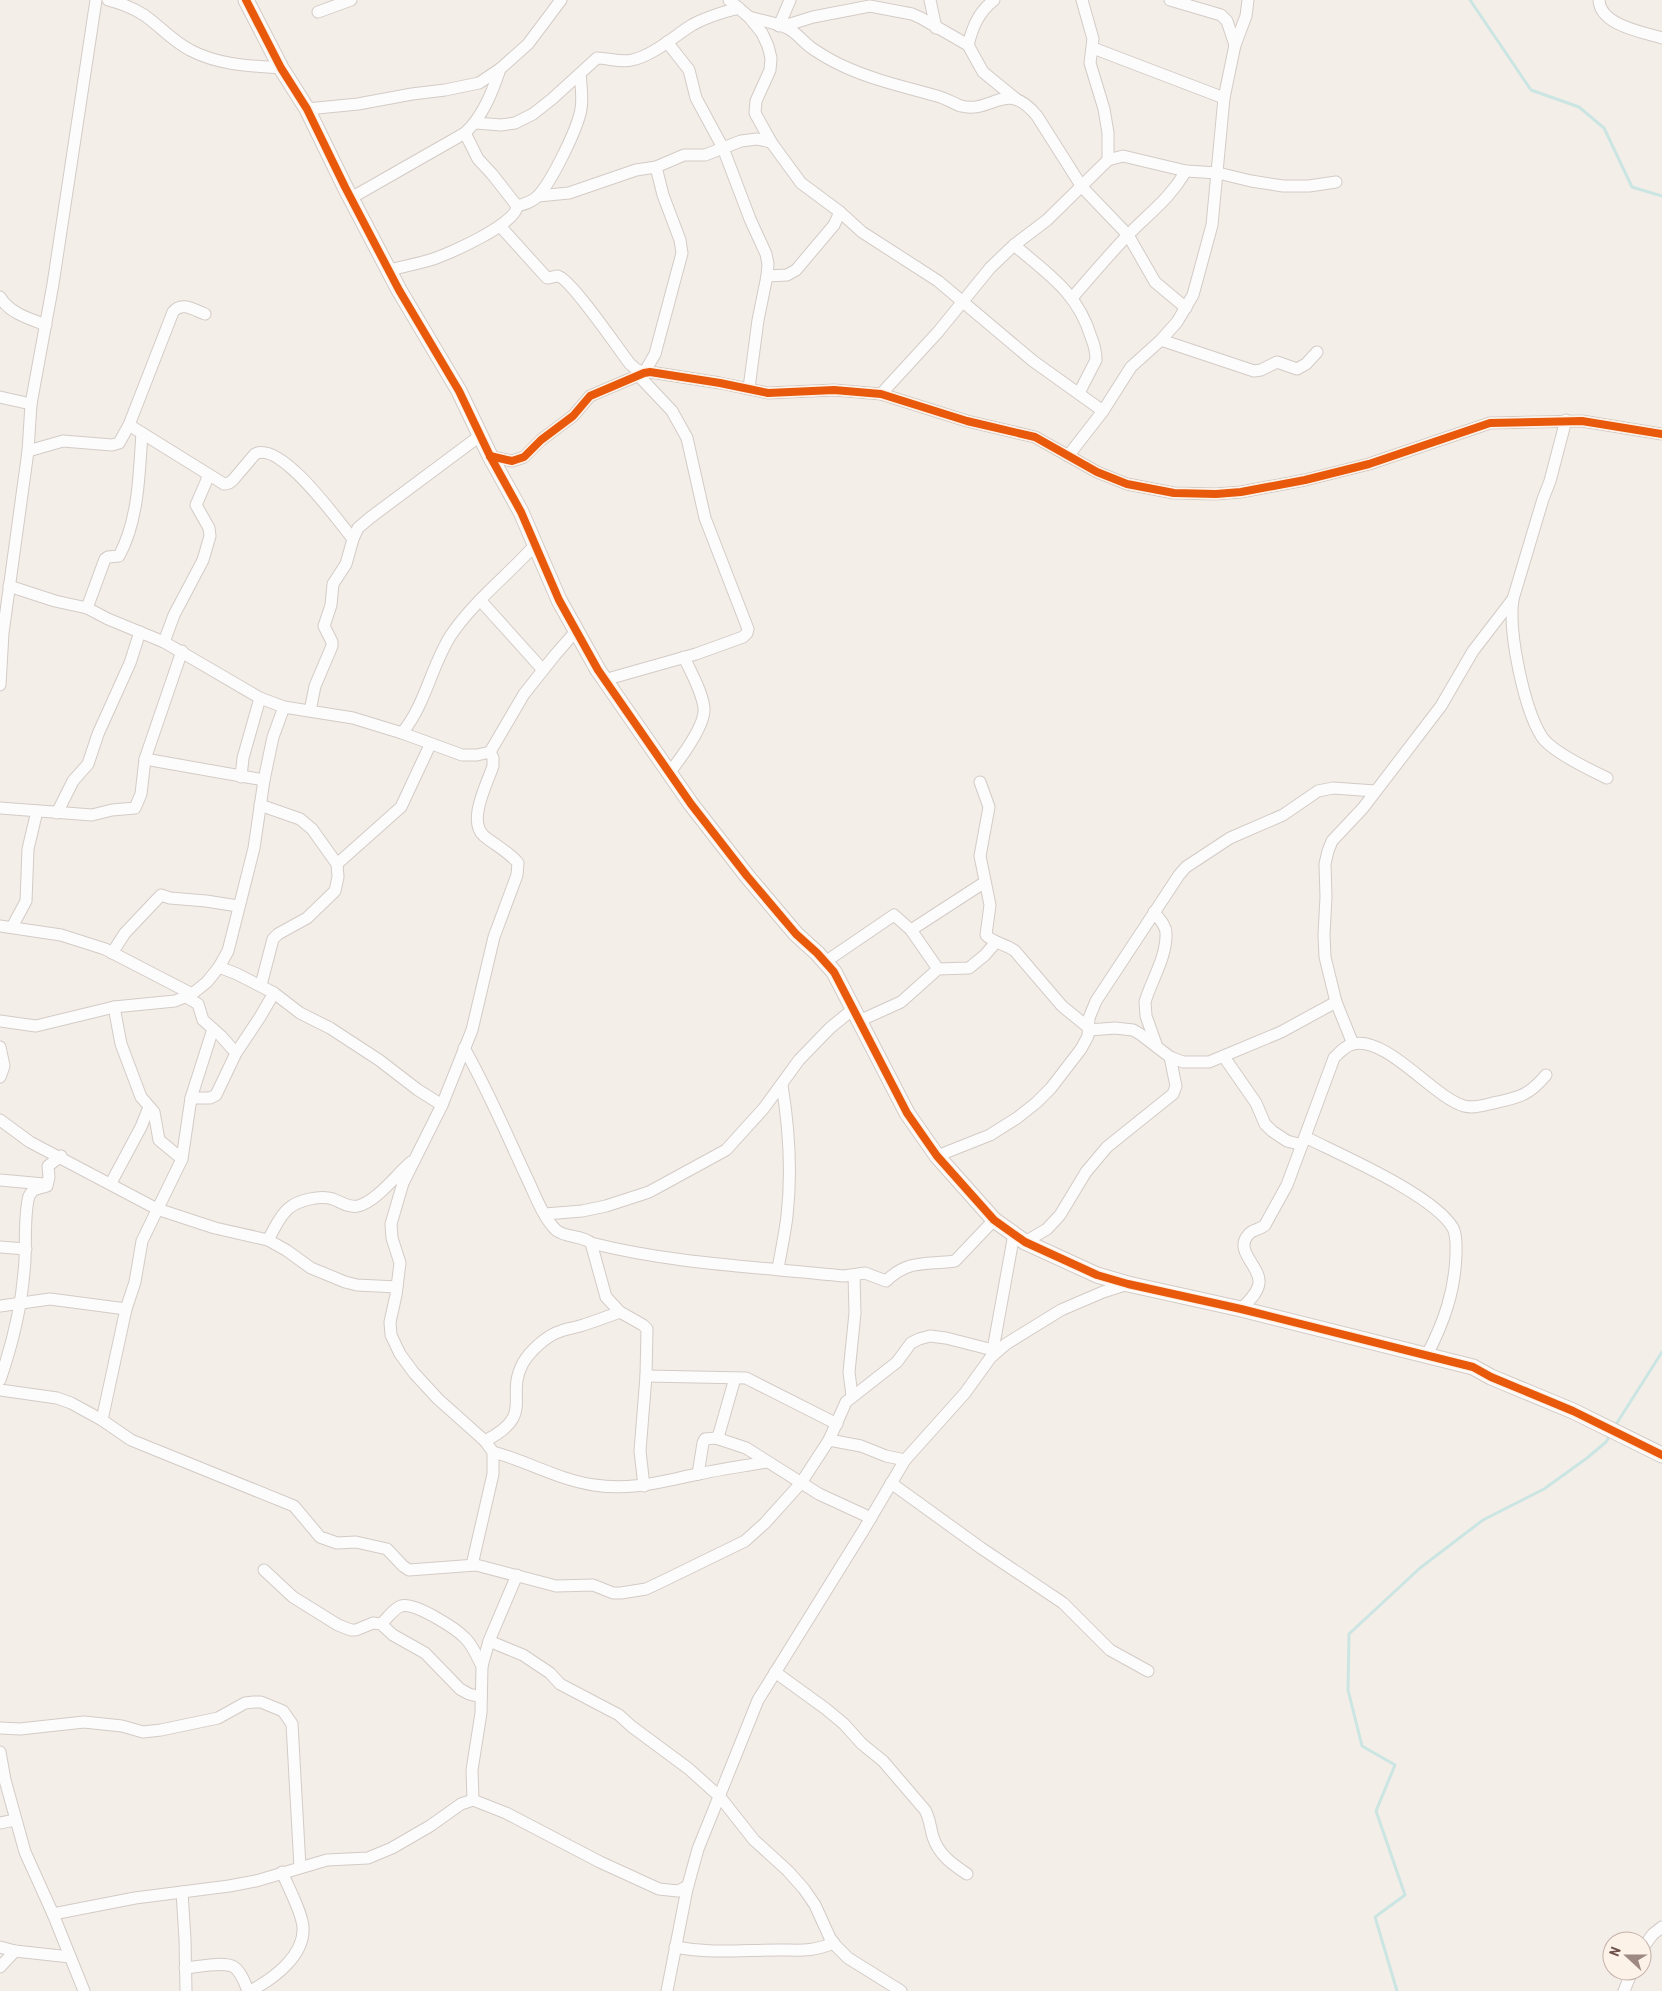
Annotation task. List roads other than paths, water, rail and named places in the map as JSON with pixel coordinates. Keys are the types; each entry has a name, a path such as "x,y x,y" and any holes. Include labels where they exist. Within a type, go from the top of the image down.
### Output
{"street":[{"path":"0,685 6,588 28,451 31,404 46,325 96,0"},
{"path":"108,0 129,7 144,15 169,37 190,50 214,60 242,65 281,68"},
{"path":"246,0 281,68 307,109 388,270 460,391 490,456 521,512 559,600 604,680 691,804 752,883 796,934 818,952 834,972 907,1113 937,1156 994,1220 1020,1238 1097,1276 1241,1309 1473,1367 1491,1377 1573,1411 1662,1455"},
{"path":"318,12 351,0"},
{"path":"307,109 358,104 460,88 480,83 500,69 528,44 561,0"},
{"path":"729,0 749,17 762,33 768,46 771,58 770,70 756,100 755,113 772,142 801,183 840,212 862,232 938,281 1033,361 1103,411"},
{"path":"781,26 790,0"},
{"path":"930,0 936,28"},
{"path":"968,45 982,4 994,0"},
{"path":"1082,0 1092,35 1093,48 1090,63 1104,110 1108,133 1108,160"},
{"path":"1170,0 1221,15 1227,22 1235,45"},
{"path":"1068,456 1103,411 1131,367 1161,340 1177,322 1193,295 1212,225 1224,98 1235,45 1246,16 1248,0"},
{"path":"1599,0 1599,5 1605,16 1616,23 1662,38"},
{"path":"781,26 813,17 870,6 912,14 968,45 983,72 1031,108 1082,187 1128,235 1154,282 1186,308"},
{"path":"476,123 501,125 515,123 533,114 552,100 597,58 620,61 632,60 646,55 705,19 739,8"},
{"path":"749,17 792,31 824,56 863,75 886,83 939,96 954,103 970,107 1006,98 1016,98"},
{"path":"667,42 689,70 700,107 723,148 750,219 766,254 768,264 767,276 758,320 749,388"},
{"path":"1093,48 1224,98"},
{"path":"351,198 465,133 476,123 492,92 500,69"},
{"path":"517,206 527,204 538,196 558,165 582,107 580,74"},
{"path":"388,270 432,259 477,239 500,226 512,217 517,210 517,206 478,159 465,133"},
{"path":"538,196 569,193 636,170 656,167 684,155 705,155 748,140 757,139 772,142"},
{"path":"881,394 938,332 990,268 1014,245 1047,220 1108,160 1122,156 1186,171 1218,172 1251,181 1283,186 1309,186 1336,182"},
{"path":"641,374 655,354 682,253 680,240 656,167"},
{"path":"1072,298 1128,235 1166,200 1186,171"},
{"path":"767,276 787,275 796,270 834,225 840,212"},
{"path":"500,226 547,278 556,276 562,278 586,304 630,364 641,374 672,411 687,438 705,518 748,629 747,634 743,638 604,680"},
{"path":"1014,245 1061,286 1072,298 1086,320 1096,355 1096,364 1079,393"},
{"path":"0,297 4,304 18,314 46,325"},
{"path":"28,451 63,441 116,444 122,440 175,308 184,306 205,314"},
{"path":"1161,340 1254,371 1261,370 1277,362 1297,369 1306,364 1317,352"},
{"path":"490,456 512,461 524,458 541,440 573,416 590,396 641,374 749,388 768,393 834,390 881,394 967,421 1035,438 1097,472 1127,484 1174,493 1216,494 1274,487 1369,464 1490,423 1582,420 1662,434"},
{"path":"0,397 31,404"},
{"path":"1566,420 1550,481 1513,599 1514,641 1528,704 1543,738 1566,756 1606,778"},
{"path":"129,425 221,483 229,483 255,454 268,452 303,478 353,539"},
{"path":"87,608 106,559 119,556 126,538 137,500 142,433"},
{"path":"310,711 315,686 332,646 324,626 333,584 346,564 358,528 481,435"},
{"path":"164,642 174,615 203,560 210,536 209,528 196,505 209,475"},
{"path":"402,733 412,719 422,699 445,644 461,620 535,546"},
{"path":"6,588 87,608 182,651 260,698 284,707 353,718 402,733 462,755 490,752"},
{"path":"1354,1044 1336,1002 1325,957 1325,864 1328,851 1332,842 1363,808 1441,706 1473,651 1513,599"},
{"path":"480,600 543,670"},
{"path":"58,813 73,781 88,764 98,734 130,663 140,632"},
{"path":"490,752 524,694 576,632"},
{"path":"0,808 92,815 112,810 135,808 141,798 145,759 182,651"},
{"path":"670,772 700,726 704,713 701,695 684,657"},
{"path":"241,777 244,758 260,698"},
{"path":"0,1021 36,1026 114,1007 175,1001 189,995 207,982 220,967 228,951 254,848 264,780 273,737 284,707"},
{"path":"337,864 401,807 430,744"},
{"path":"472,1565 493,1474 493,1452 485,1441 438,1399 400,1354 391,1335 390,1322 400,1263 392,1238 391,1224 403,1182 442,1105 472,1030 494,937 518,869 515,859 480,832 477,822 477,812 493,766 493,758 490,752"},
{"path":"145,759 264,780"},
{"path":"980,782 989,807 980,856 990,905 986,935 1015,951 1062,1006 1089,1029 1114,1028 1133,1030 1170,1057 1183,1062 1209,1062 1281,1032 1336,1002"},
{"path":"937,1156 990,1135 1017,1118 1051,1088 1081,1049 1089,1029 1090,1018 1096,1001 1178,875 1186,867 1230,838 1283,815 1323,789 1376,791"},
{"path":"260,805 300,819 312,829 337,864 338,877 335,891 307,918 278,934 273,939 260,985"},
{"path":"12,928 26,901 28,849 37,811"},
{"path":"911,930 985,882"},
{"path":"112,953 125,933 161,895 170,898 206,900 238,906"},
{"path":"1154,912 1164,926 1166,933 1162,954 1146,998 1145,1010 1158,1049"},
{"path":"826,962 892,915 897,916 911,930 938,969"},
{"path":"0,926 61,935 105,948 189,995 198,1004 203,1020 236,1053"},
{"path":"545,1214 582,1211 606,1206 649,1192 687,1173 726,1150 782,1085 799,1060 830,1028 855,1015 901,1002 938,969 969,968 996,942"},
{"path":"220,967 274,993 300,1013 330,1028 379,1060 418,1090 442,1105"},
{"path":"191,1098 215,1096 236,1053 274,993"},
{"path":"114,1007 124,1051 141,1097 154,1112 159,1140 182,1159"},
{"path":"102,1420 126,1309 135,1282 142,1241 182,1159 191,1098 213,1028"},
{"path":"1241,1309 1254,1294 1259,1283 1259,1277 1245,1249 1246,1238 1253,1231 1262,1229 1287,1185 1334,1058 1342,1050 1354,1044 1375,1047 1396,1059 1454,1101 1470,1108 1523,1096 1534,1089 1546,1075"},
{"path":"0,1046 4,1066 0,1077"},
{"path":"464,1048 545,1214 556,1231 585,1239 591,1244 631,1253 844,1276 865,1273 886,1281 905,1267 955,1261 994,1220"},
{"path":"1020,1238 1047,1229 1060,1215 1086,1172 1107,1147 1173,1094 1176,1086 1170,1057"},
{"path":"1224,1057 1256,1103 1265,1124 1272,1131 1287,1141 1304,1141 1401,1187 1436,1210 1454,1229 1456,1241 1455,1275 1452,1294 1446,1316 1427,1355"},
{"path":"778,1269 788,1216 789,1127 782,1085"},
{"path":"111,1184 141,1127 149,1107"},
{"path":"0,1120 30,1142 61,1156 157,1209 215,1228 268,1240 311,1268 344,1282 357,1285 397,1287"},
{"path":"48,1185 48,1166 61,1156"},
{"path":"268,1240 289,1208 307,1200 322,1197 332,1198 351,1206 358,1206 369,1201 416,1157"},
{"path":"0,1180 48,1185"},
{"path":"0,1380 13,1341 20,1304 26,1249 28,1196 33,1190 48,1185"},
{"path":"667,1991 688,1886 706,1826 720,1797 758,1700 871,1518 904,1460 965,1393 992,1353 1020,1238"},
{"path":"591,1244 604,1292 608,1300 620,1312 647,1329 646,1376 640,1450 644,1486"},
{"path":"0,1247 26,1249"},
{"path":"852,1396 848,1372 855,1313 854,1275"},
{"path":"992,1353 1061,1310 1102,1292 1128,1284"},
{"path":"0,1306 50,1298 126,1309"},
{"path":"485,1441 497,1435 514,1418 517,1409 517,1381 523,1364 544,1341 560,1331 578,1327 620,1312"},
{"path":"0,1390 57,1398 71,1403 102,1420 125,1437 148,1448 294,1506 316,1533 333,1542 340,1544 366,1543 386,1548 403,1566 411,1570 472,1565 556,1586 593,1585 612,1593 633,1592 646,1588 692,1568 745,1541 771,1518 801,1483 829,1440 846,1402 882,1376 897,1362 911,1343 930,1336 946,1338 992,1353"},
{"path":"646,1376 746,1378 836,1424"},
{"path":"716,1438 735,1378"},
{"path":"698,1474 703,1441 716,1438 746,1448 826,1498 871,1518"},
{"path":"829,1440 860,1446 886,1456 904,1460"},
{"path":"493,1452 571,1480 600,1486 644,1486 766,1462"},
{"path":"891,1483 981,1548 1063,1603 1110,1650 1148,1671"},
{"path":"264,1570 293,1597 338,1625 356,1630 371,1623 381,1624 397,1638 415,1646 425,1654 460,1689 481,1697"},
{"path":"473,1800 472,1770 478,1731 482,1666 489,1643 517,1575"},
{"path":"381,1624 398,1608 406,1605 438,1619 466,1639 482,1666"},
{"path":"466,1639 489,1643 524,1655 550,1673 558,1683 620,1715 630,1726 689,1769 720,1797 754,1840 804,1889 816,1905 834,1943 848,1958 901,1991"},
{"path":"775,1672 826,1709 862,1744 883,1761 925,1810 930,1819 935,1842 944,1857 967,1874"},
{"path":"0,1728 20,1729 84,1722 122,1726 144,1732 218,1718 245,1704 254,1702 261,1702 284,1711 292,1724 300,1867"},
{"path":"0,1752 15,1820 26,1852 84,1991"},
{"path":"53,1914 135,1898 256,1881 331,1859 368,1858 386,1852 430,1826 456,1807 473,1800 506,1814 600,1862 659,1889 678,1891 688,1886"},
{"path":"0,1823 15,1820"},
{"path":"186,1968 228,1965 235,1968 241,1975 249,1991 273,1976 288,1962 301,1944 303,1927 282,1872"},
{"path":"182,1892 186,1991"},
{"path":"1652,1935 1662,1927"},
{"path":"675,1946 710,1952 806,1951 815,1950 834,1943"},
{"path":"0,1947 15,1951 70,1957"},
{"path":"0,1967 15,1951"}],"waterway":[{"path":"1470,0 1531,90 1579,107 1604,128 1632,187 1662,196"},
{"path":"1615,1426 1662,1352"},
{"path":"1397,1991 1375,1917 1405,1895 1376,1811 1395,1765 1362,1746 1348,1690 1349,1634 1420,1568 1483,1520 1544,1489 1587,1458 1606,1442 1611,1434"}]}
